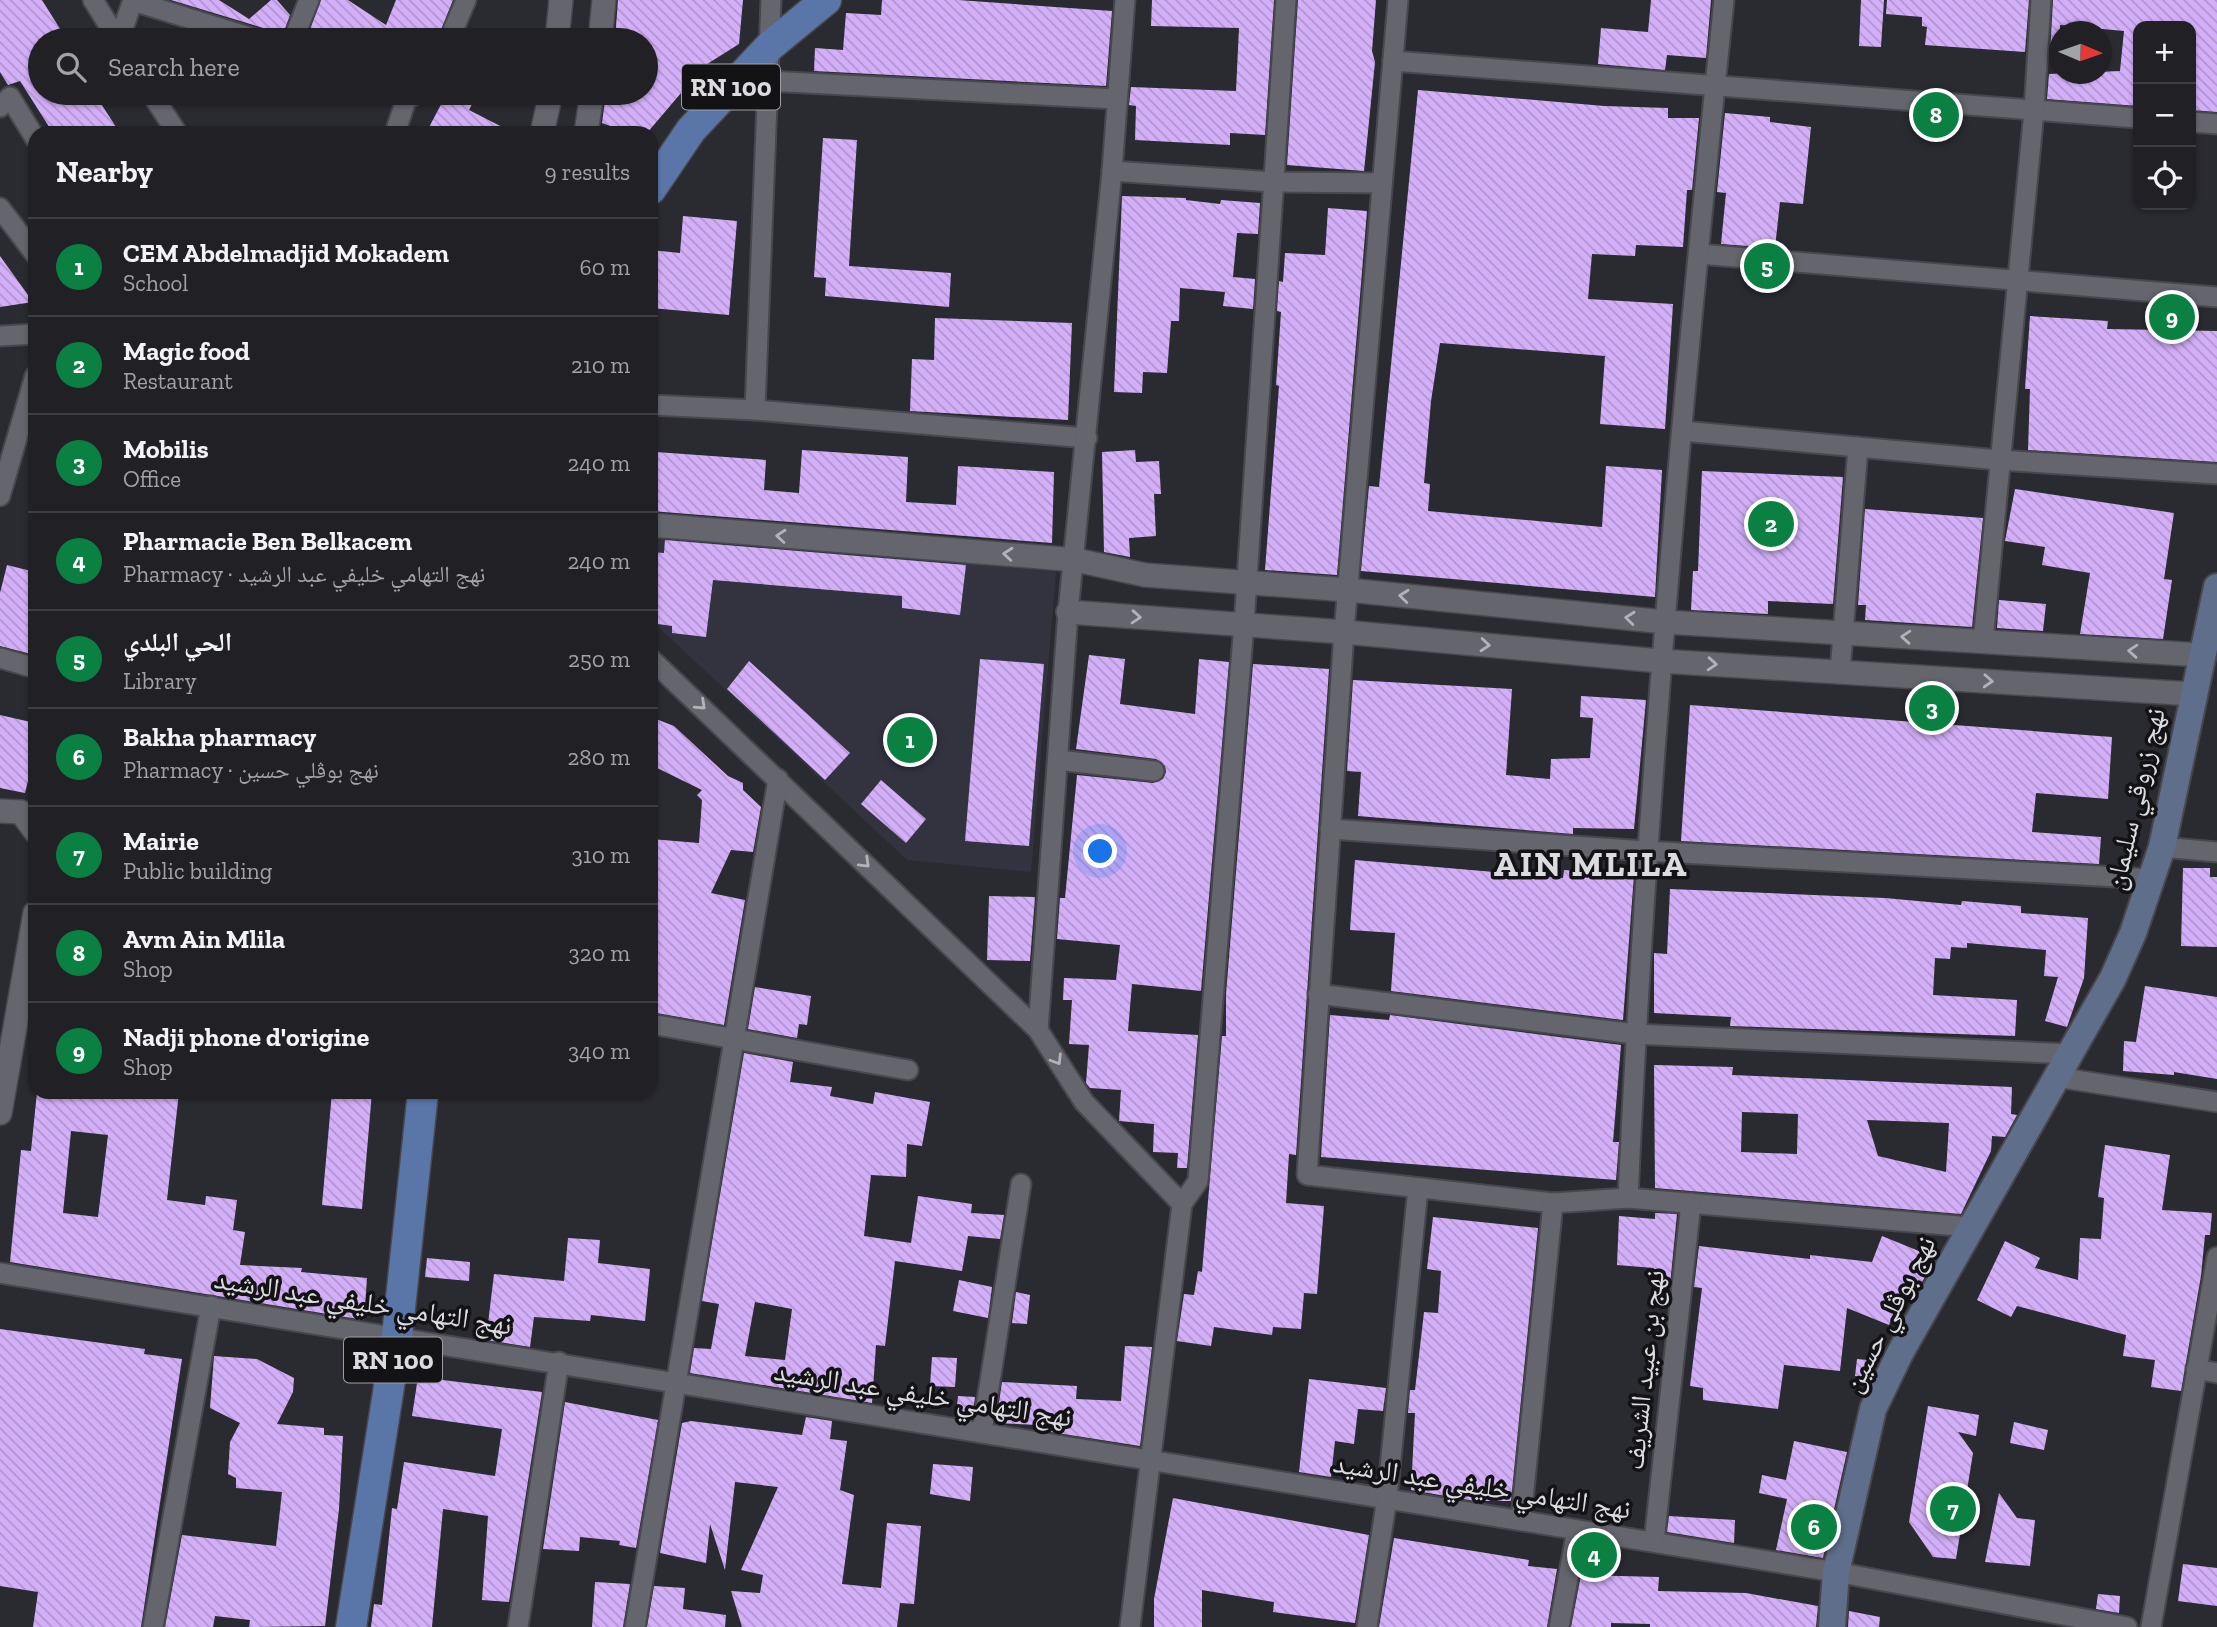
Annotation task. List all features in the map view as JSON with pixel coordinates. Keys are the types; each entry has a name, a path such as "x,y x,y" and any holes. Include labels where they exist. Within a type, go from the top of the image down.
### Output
{"main road":[{"name":"RN 100","path":"658,179 691,130 770,46 826,0"},
{"name":"نهج زروقي سليمان","path":"2070,1054 2113,978 2162,847 2193,694 2208,644 2217,587"},
{"name":"نهج بوڨلي حسين","path":"1832,1627 1836,1572 1873,1409 1900,1353 1969,1227 2070,1054"},
{"name":"RN 100","path":"351,1627 397,1336 422,1099"}],"street":[{"path":"93,0 111,28"},
{"path":"123,28 133,0 221,28"},
{"path":"298,28 309,0"},
{"path":"454,28 466,0"},
{"path":"558,28 561,0"},
{"path":"601,28 604,0"},
{"path":"755,410 771,0"},
{"path":"1038,1030 1068,612 1076,560 1125,0"},
{"path":"1129,1627 1182,1204 1198,1181 1244,624 1286,0"},
{"path":"1398,0 1344,632 1307,1175 1553,1203 1628,1198 1969,1227"},
{"path":"1628,1198 1635,1034 1660,661 1724,0"},
{"path":"1983,642 2015,281 2034,111 2041,0"},
{"path":"1393,61 2133,118"},
{"path":"768,81 1116,99"},
{"path":"0,107 10,97 28,127"},
{"path":"159,105 172,126"},
{"path":"397,126 402,105"},
{"path":"544,126 548,105"},
{"path":"587,126 590,105"},
{"path":"2196,122 2217,124"},
{"path":"1112,171 1274,182 1382,183"},
{"path":"0,208 28,245"},
{"path":"1699,254 2217,297"},
{"path":"0,336 28,334"},
{"path":"0,496 28,400"},
{"path":"658,405 755,410 1087,438"},
{"path":"1682,431 1999,460 2217,474"},
{"path":"1840,672 1841,633 1858,447"},
{"path":"658,526 1076,560 1145,575 1348,590 1665,622 1983,642 2208,644"},
{"path":"1068,612 1344,632 1660,661 2193,694"},
{"path":"0,659 28,666"},
{"path":"658,666 1038,1030 1084,1102 1182,1204"},
{"path":"1058,760 1154,771"},
{"path":"635,1627 732,1038 778,779"},
{"path":"0,811 21,812 28,822"},
{"path":"1330,830 1646,851 2152,878"},
{"path":"2162,847 2217,852"},
{"path":"0,1113 28,954"},
{"path":"1318,995 1635,1034 2070,1054"},
{"path":"658,1025 908,1070"},
{"path":"2056,1077 2217,1102"},
{"path":"982,1432 1021,1184"},
{"path":"1367,1627 1387,1498 1418,1188"},
{"path":"1521,1520 1553,1203"},
{"name":"نهج بن عبيد الشريف","path":"1654,1542 1691,1203"},
{"path":"2151,1627 2217,1257"},
{"name":"نهج التهامي خليفي عبد الرشيد","path":"0,1273 1836,1572 2127,1627"},
{"path":"153,1627 211,1306"},
{"path":"518,1627 559,1362"},
{"path":"2196,1369 2217,1373"},
{"path":"1559,1627 1577,1530"}],"shaded area":[{"path":"658,532 1056,572 1031,872 907,860 658,627"}],"building":[{"path":"0,0 42,0 60,28 28,28 28,94 20,81 8,85 0,72"},
{"path":"171,0 219,0 249,19 271,0 277,0 290,15 285,28 263,28"},
{"path":"321,0 348,0 386,25 396,0 453,0 442,28 310,28"},
{"path":"618,0 743,0 739,44 704,66 653,126 610,126 602,123 604,105 658,105 658,28 616,28"},
{"path":"882,0 958,0 1112,11 1106,86 814,71 815,48 843,50 846,13 881,15"},
{"path":"1152,0 1274,0 1265,135 1230,133 1230,145 1135,140 1136,106 1129,105 1131,87 1236,91 1239,28 1151,26"},
{"path":"1298,0 1376,0 1372,51 1375,62 1364,171 1287,165"},
{"path":"1651,0 1711,0 1706,58 1667,55 1665,70 1598,64 1601,28 1648,32"},
{"path":"1861,0 1884,0 1881,47 1859,46"},
{"path":"1887,0 2029,0 2025,52 1925,45 1927,27 1922,26 1922,17 1886,14"},
{"path":"2053,0 2217,0 2217,112 2196,110 2196,21 2133,21 2133,106 2047,99 2049,74 2049,84 2112,84 2112,71 2120,71 2124,31 2112,30 2112,21 2052,21"},
{"path":"1418,90 1604,106 1668,108 1668,118 1699,118 1692,190 1687,190 1683,247 1636,245 1635,256 1592,254 1588,299 1673,304 1665,429 1600,424 1605,356 1440,343 1431,401 1424,483 1430,484 1428,511 1602,527 1606,466 1662,470 1655,597 1361,571 1369,486 1379,487"},
{"path":"35,105 102,105 115,126 49,126"},
{"path":"441,105 472,105 469,110 500,126 430,126"},
{"path":"1725,113 1770,117 1770,122 1811,127 1803,204 1780,202 1775,248 1721,244 1726,193 1717,192"},
{"path":"823,138 857,140 849,266 951,273 949,307 825,296 826,278 814,277"},
{"path":"1122,196 1186,198 1220,204 1221,200 1260,203 1258,234 1237,233 1233,277 1255,279 1253,309 1223,306 1225,292 1180,288 1179,321 1171,321 1167,373 1143,372 1142,393 1114,392"},
{"path":"1328,208 1367,211 1337,575 1265,570 1279,386 1276,385 1281,312 1277,311 1279,281 1283,282 1285,253 1325,255"},
{"path":"683,216 737,221 729,315 658,309 658,251 680,253"},
{"path":"0,256 28,295 28,303 0,307"},
{"path":"2030,316 2108,321 2107,329 2217,331 2217,462 2028,450 2030,389 2025,389"},
{"path":"935,318 1072,323 1068,420 910,411 912,359 934,360"},
{"path":"802,450 908,457 906,502 956,505 958,466 1054,472 1052,543 658,512 658,452 766,460 764,490 799,493"},
{"path":"1135,450 1136,462 1159,461 1161,494 1154,494 1156,536 1129,538 1130,557 1104,552 1102,452"},
{"path":"1702,471 1843,477 1833,604 1768,601 1768,614 1691,610 1693,571 1698,571"},
{"path":"2015,489 2174,513 2164,579 2172,580 2163,639 2080,634 2090,573 2042,565 2045,547 2005,541"},
{"path":"1865,509 1983,518 1972,627 1865,620 1866,605 1858,605"},
{"path":"665,540 966,565 960,615 902,608 902,596 713,580 706,637 672,633 672,626 658,624 658,553 664,553"},
{"path":"7,565 28,570 28,653 0,646 0,593"},
{"path":"1999,600 2046,604 2043,631 1997,628"},
{"path":"1089,655 1125,659 1120,704 1195,714 1199,659 1229,662 1201,991 1132,984 1128,1031 1198,1035 1187,1168 1177,1168 1178,1153 1153,1152 1154,1124 1119,1121 1121,1090 1090,1088 1086,1083 1089,1045 1069,1044 1072,1000 1063,1000 1064,978 1116,980 1120,945 1057,939 1060,898 1065,898 1077,775 1153,783 1163,779 1166,772 1165,766 1156,759 1076,749"},
{"path":"980,659 1044,664 1029,846 965,841"},
{"path":"749,661 850,753 825,780 727,689"},
{"path":"1253,664 1329,669 1296,1155 1289,1154 1286,1203 1324,1206 1317,1294 1304,1293 1301,1329 1273,1327 1272,1335 1214,1327 1211,1346 1177,1341 1184,1294 1194,1295 1198,1271 1202,1272 1222,1036 1226,1036 1226,994"},
{"path":"1353,680 1512,689 1506,775 1550,779 1551,759 1590,758 1593,718 1580,717 1581,696 1646,700 1634,829 1573,828 1573,834 1358,816 1361,772 1347,771"},
{"path":"1690,705 2112,737 2108,799 2036,793 2032,832 2101,837 2099,864 1681,841"},
{"path":"0,715 28,721 28,781 25,793 0,788"},
{"path":"658,720 674,726 728,776 743,783 743,790 761,807 753,852 731,850 711,893 745,900 724,1025 658,1013 658,840 699,843 702,800 697,795 702,790 658,768"},
{"path":"881,780 926,819 906,843 861,804"},
{"path":"1355,860 1563,878 1564,870 1634,875 1623,1020 1391,991 1395,933 1350,930"},
{"path":"2183,868 2210,868 2210,877 2217,877 2217,947 2181,946"},
{"path":"1670,889 1885,898 1961,905 1962,901 2021,906 2021,913 2088,918 2084,978 2067,1027 2045,1021 2058,977 2044,976 2046,950 1967,943 1967,948 1951,947 1950,959 1935,958 1933,995 2017,1000 2015,1036 1730,1026 1731,1017 1654,1013 1654,953 1667,954"},
{"path":"989,896 1035,897 1030,961 987,960"},
{"path":"2145,986 2217,997 2217,1079 2174,1072 2174,1075 2123,1071 2124,1041 2136,1042"},
{"path":"755,987 811,996 807,1025 799,1024 797,1038 748,1029"},
{"path":"1330,1015 1389,1020 1390,1015 1621,1045 1613,1142 1619,1142 1616,1180 1321,1157"},
{"path":"744,1053 793,1062 790,1082 832,1087 830,1096 873,1104 875,1092 930,1102 922,1146 907,1144 906,1177 871,1175 864,1236 911,1243 918,1196 972,1204 971,1213 1004,1215 1000,1239 968,1236 962,1271 895,1261 885,1346 876,1345 872,1403 690,1373 694,1348 711,1349 719,1304 702,1301","holes":["755,1302 792,1309 785,1360 745,1356"]},
{"path":"1654,1065 1733,1067 1732,1075 2012,1087 2011,1114 2017,1115 2005,1137 1992,1136 1991,1151 1961,1214 1655,1188","holes":["1742,1112 1798,1114 1797,1154 1741,1152","1867,1120 1949,1123 1946,1172 1878,1156"]},
{"path":"36,1099 178,1099 167,1200 205,1205 206,1196 237,1200 233,1230 245,1232 240,1265 302,1268 301,1272 367,1278 364,1320 10,1262 21,1150 31,1151","holes":["71,1131 108,1135 98,1217 63,1213"]},
{"path":"331,1099 371,1099 362,1209 322,1205"},
{"path":"2105,1145 2170,1155 2162,1210 2212,1213 2210,1235 2205,1235 2201,1276 2181,1391 2151,1387 2155,1360 2123,1356 2126,1335 2017,1306 2011,1317 1977,1300 2005,1241 2040,1258 2035,1268 2078,1280 2080,1238 2101,1239 2104,1198 2098,1197"},
{"path":"1655,1213 1677,1214 1670,1285 1653,1284 1654,1268 1617,1265 1619,1216 1655,1219"},
{"path":"1433,1217 1538,1228 1511,1501 1475,1501 1411,1490 1415,1413 1408,1413 1410,1390 1415,1390 1424,1312 1438,1313 1441,1271 1427,1269"},
{"path":"1882,1236 1936,1258 1922,1282 1918,1280 1912,1295 1903,1292 1889,1325 1847,1308 1840,1371 1784,1365 1778,1409 1703,1400 1703,1388 1690,1386 1702,1288 1694,1287 1699,1246 1810,1259 1810,1255 1872,1262"},
{"path":"568,1238 600,1240 598,1263 650,1269 645,1321 591,1315 590,1321 534,1317 530,1347 486,1340 494,1274 564,1281"},
{"path":"427,1258 470,1262 469,1281 425,1277"},
{"path":"959,1280 992,1287 988,1318 953,1311"},
{"path":"1016,1292 1030,1295 1027,1324 1012,1323"},
{"path":"0,1329 145,1349 144,1354 182,1359 141,1627 33,1627 38,1592 0,1586"},
{"path":"1125,1346 1152,1347 1140,1446 1038,1430 1038,1425 996,1423 1002,1382 1077,1386 1076,1399 1121,1401"},
{"path":"214,1356 257,1359 294,1378 293,1392 277,1424 324,1428 324,1435 343,1436 339,1509 325,1626 249,1627 250,1620 215,1616 213,1627 165,1627 182,1535 276,1546 282,1492 236,1488 236,1478 228,1474 230,1442 240,1423 210,1408"},
{"path":"932,1357 957,1358 955,1387 930,1386"},
{"path":"1857,1359 1879,1361 1870,1378 1855,1376"},
{"path":"418,1377 542,1392 509,1602 482,1600 488,1516 443,1509 432,1627 371,1627 374,1604 382,1605 392,1508 397,1509 404,1462 495,1476 502,1429 412,1416"},
{"path":"1309,1379 1386,1388 1383,1411 1358,1409 1354,1444 1335,1441 1331,1477 1299,1472"},
{"path":"958,1396 975,1397 972,1419 956,1416"},
{"path":"565,1402 658,1420 636,1548 619,1545 620,1541 580,1537 579,1551 543,1549"},
{"path":"1928,1406 1979,1415 1976,1436 1958,1432 1973,1453 1956,1559 1933,1557 1909,1522"},
{"path":"806,1417 832,1421 830,1439 847,1441 840,1490 854,1495 842,1584 881,1588 887,1523 921,1526 914,1604 900,1603 897,1627 742,1627 731,1591 760,1593 763,1575 741,1570 778,1487 735,1482 725,1570 710,1524 706,1563 660,1553 682,1423 691,1421 802,1435"},
{"path":"2014,1422 2048,1430 2044,1450 2010,1443"},
{"path":"1794,1441 1847,1452 1823,1558 1776,1550 1787,1499 1759,1493 1762,1475 1786,1480"},
{"path":"933,1464 973,1467 970,1501 930,1494"},
{"path":"1999,1493 2017,1518 2035,1520 2030,1566 1985,1562"},
{"path":"1173,1498 1369,1535 1355,1623 1273,1612 1274,1602 1202,1590 1202,1627 1154,1627 1154,1599"},
{"path":"1669,1516 1735,1520 1734,1543 1667,1532"},
{"path":"1394,1538 1529,1560 1528,1566 1557,1569 1547,1627 1379,1627"},
{"path":"2183,1564 2217,1568 2217,1606 2178,1601"},
{"path":"1581,1575 1659,1577 1658,1591 1746,1593 1818,1606 1816,1627 1650,1627 1650,1624 1611,1623 1611,1627 1571,1627"},
{"path":"595,1582 630,1584 623,1627 592,1627"},
{"path":"654,1586 685,1588 683,1609 726,1615 725,1627 647,1627"},
{"path":"2098,1594 2120,1596 2119,1613 2096,1609"},
{"path":"1849,1611 1880,1617 1879,1627 1848,1627"}],"place":[{"name":"Avm Ain Mlila","path":"1936,115"},
{"name":"الحي البلدي","path":"1767,266"},
{"name":"Nadji phone d'origine","path":"2172,317"},
{"name":"Magic food","path":"1771,524"},
{"name":"Mobilis","path":"1932,708"},
{"name":"CEM Abdelmadjid Mokadem","path":"910,740"},
{"name":"Mairie","path":"1953,1509"},
{"name":"Bakha pharmacy","path":"1814,1527"},
{"name":"Pharmacie Ben Belkacem","path":"1594,1555"}],"district":[{"name":"AIN MLILA","path":"1591,864"}]}
